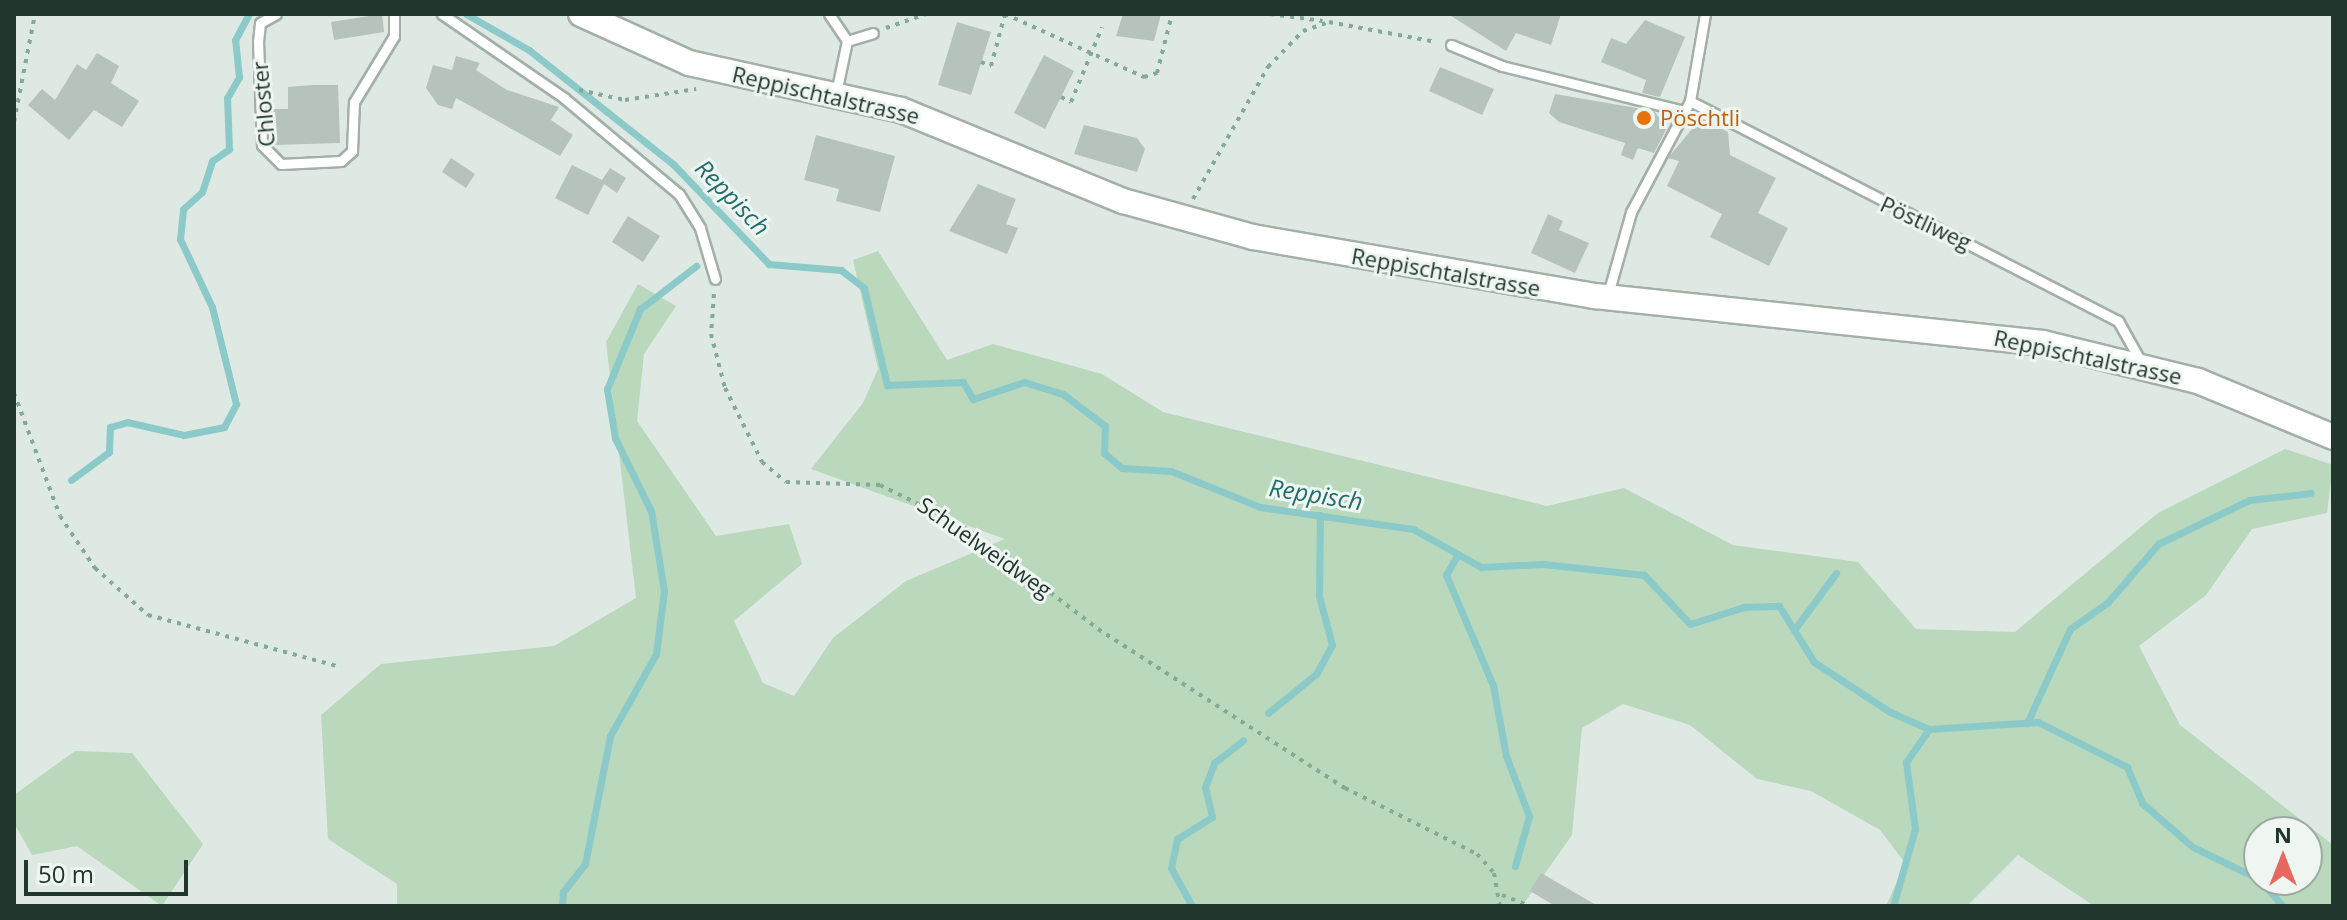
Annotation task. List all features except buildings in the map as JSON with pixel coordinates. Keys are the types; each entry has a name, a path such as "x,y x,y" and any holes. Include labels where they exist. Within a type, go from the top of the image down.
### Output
{"main road":[{"name":"Reppischtalstrasse","path":"581,14 689,63 835,94 949,126 1123,201 1198,224 1608,297 1941,329 2142,364 2333,437"}],"lane":[{"name":"Chloster","path":"276,14 260,23 258,41 262,145 281,164 341,161 352,151 354,102 394,36 394,14"},
{"path":"442,14 564,98 679,194 700,228 715,279"},
{"path":"829,14 847,41 835,94"},
{"path":"1608,297 1608,275 1631,212 1690,101 1705,14"},
{"path":"847,41 873,33"},
{"path":"1451,45 1502,66 1684,111"},
{"name":"Pöstliweg","path":"1690,101 2118,321 2142,364"}],"path":[{"path":"14,122 35,14"},
{"path":"873,33 926,14"},
{"path":"981,62 991,66 1005,14 1104,62 1144,77 1157,73 1172,14"},
{"path":"1270,14 1451,45"},
{"path":"1187,208 1276,55 1303,31 1329,22"},
{"path":"1061,97 1071,102 1094,57 1102,27"},
{"path":"582,90 643,99 701,82"},
{"name":"Schuelweidweg","path":"715,279 711,334 725,388 762,462 786,482 845,481 908,494 973,534 1098,629 1345,788 1477,854 1502,895"},
{"path":"14,393 60,516 95,568 148,615 341,667"},
{"path":"1500,906 1502,895 1529,906"}],"green space":[{"path":"878,251 947,360 993,344 1102,374 1163,412 1547,506 1624,488 1733,545 1858,562 1916,629 2015,632 2158,513 2285,449 2333,465 2327,513 2252,529 2206,595 2139,646 2180,725 2296,816 2243,816 2243,896 2323,896 2323,837 2333,845 2333,906 2094,906 2018,855 1967,906 1886,906 1905,863 1880,830 1811,791 1757,779 1690,725 1623,704 1582,728 1572,835 1522,906 397,906 397,884 328,839 321,715 381,664 554,646 636,598 606,342 638,284 676,306 644,354 637,421 716,536 789,524 802,564 734,621 763,683 794,696 833,638 906,581 1005,539 811,469 863,403 878,369 853,260"},
{"path":"75,751 132,753 203,844 162,906 77,846 32,855 14,823 14,795"}],"waterway":[{"path":"71,480 109,452 110,427 127,422 184,435 224,427 236,404 212,307 180,239 183,209 202,192 212,161 229,149 227,98 239,77 235,40 249,14"},
{"name":"Reppisch","path":"466,14 529,50 673,164 769,264 841,270 864,288 887,385 963,382 973,399 1024,382 1063,394 1105,426 1104,453 1122,468 1171,471 1260,507 1413,529 1481,567 1543,564 1644,575 1690,624 1744,607 1779,606 1814,662 1890,712 1929,729 2038,722 2127,767 2142,803 2193,847 2243,871"},
{"path":"562,906 563,892 585,864 610,736 656,654 664,591 651,511 615,438 607,389 640,309 696,266"},
{"path":"2027,723 2070,629 2108,602 2158,544 2249,500 2311,493"},
{"path":"1268,713 1316,674 1332,645 1319,596 1320,515"},
{"path":"1458,554 1446,575 1493,685 1506,756 1529,816 1515,866"},
{"path":"1794,630 1836,573"},
{"path":"1893,906 1915,829 1906,762 1929,729"},
{"path":"1192,906 1171,868 1177,839 1212,817 1205,787 1214,763 1243,740"},
{"name":"Reppisch","path":"2274,896 2283,906"}],"place":[{"name":"Pöschtli","path":"1644,118"}]}
